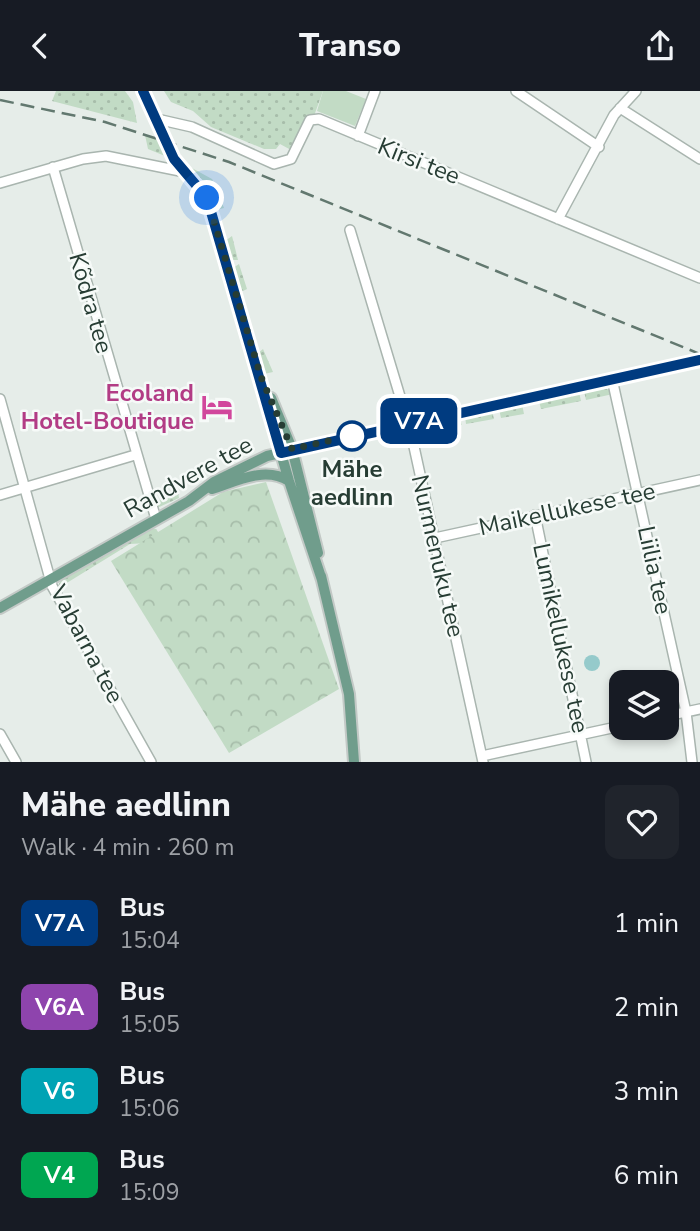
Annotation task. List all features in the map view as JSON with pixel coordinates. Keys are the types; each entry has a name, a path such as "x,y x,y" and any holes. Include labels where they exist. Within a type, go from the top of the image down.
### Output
{"main road":[{"path":"185,172 207,198 289,481 322,580"},
{"name":"Randvere tee","path":"0,608 203,492 214,482 243,466 292,449 677,365"},
{"path":"261,377 292,449 314,529 322,580 349,694 354,762"},
{"path":"203,492 263,474 278,475 289,481"}],"street":[{"path":"143,91 164,139 185,172"},
{"path":"358,136 375,91"},
{"path":"516,91 599,147"},
{"path":"558,219 620,108 636,91"},
{"path":"620,108 700,159"},
{"name":"Kirsi tee","path":"157,119 192,127 274,164 283,163 293,156 313,119 700,278"},
{"path":"0,183 52,167 106,156 185,172"},
{"name":"Kõdra tee","path":"52,167 156,519"},
{"name":"Nurmenuku tee","path":"350,230 408,424 483,759"},
{"name":"Randvere tee","path":"677,365 700,361"},
{"name":"Liilia tee","path":"612,379 685,712 692,762"},
{"name":"Vabarna tee","path":"0,399 55,592 151,762"},
{"path":"0,495 135,455"},
{"name":"Maikellukese tee","path":"435,538 700,480"},
{"name":"Lumikellukese tee","path":"535,515 586,762"},
{"path":"679,713 700,709"},
{"path":"483,759 609,728"},
{"path":"0,734 16,762"}],"green space":[{"path":"56,91 125,91 133,102 137,123 52,101"},
{"path":"164,91 323,91 314,116 291,150 280,144 276,149 264,149 211,127 193,111 171,102"},
{"path":"323,91 346,91 366,99 355,126 317,111"},
{"path":"145,135 158,139 165,156 148,149"},
{"path":"181,162 212,179 224,208 216,210 206,187"},
{"path":"232,236 238,260 231,260 225,241"},
{"path":"239,264 247,289 243,291 238,288 233,268"},
{"path":"263,349 273,372 264,374 257,354"},
{"path":"604,386 613,394 586,400 584,391"},
{"path":"579,392 581,401 541,409 539,401"},
{"path":"522,404 524,414 501,418 499,409"},
{"path":"492,411 494,419 466,424 465,416"},
{"path":"460,417 462,425 414,431 414,427"},
{"path":"266,482 339,689 229,753 111,561 223,492"},
{"path":"178,491 179,498 157,508 153,498 156,501 161,500 160,496"},
{"path":"151,528 156,529 165,542 130,544 57,589 61,579"}],"water":[{"path":"592,655 598,657 598,669 592,671 586,669 584,663 586,657"}],"railway":[{"path":"0,100 105,122 229,162 700,354"}],"bus line":[{"name":"V7A","path":"143,91 155,112 174,159 200,186 207,198 281,453 700,360"}],"place":[{"name":"Ecoland Hotel-Boutique","path":"217,407"},
{"name":"Mähe aedlinn","path":"352,436"}],"route":[{"path":"207,198 261,377 292,449 356,435 352,436"}]}
